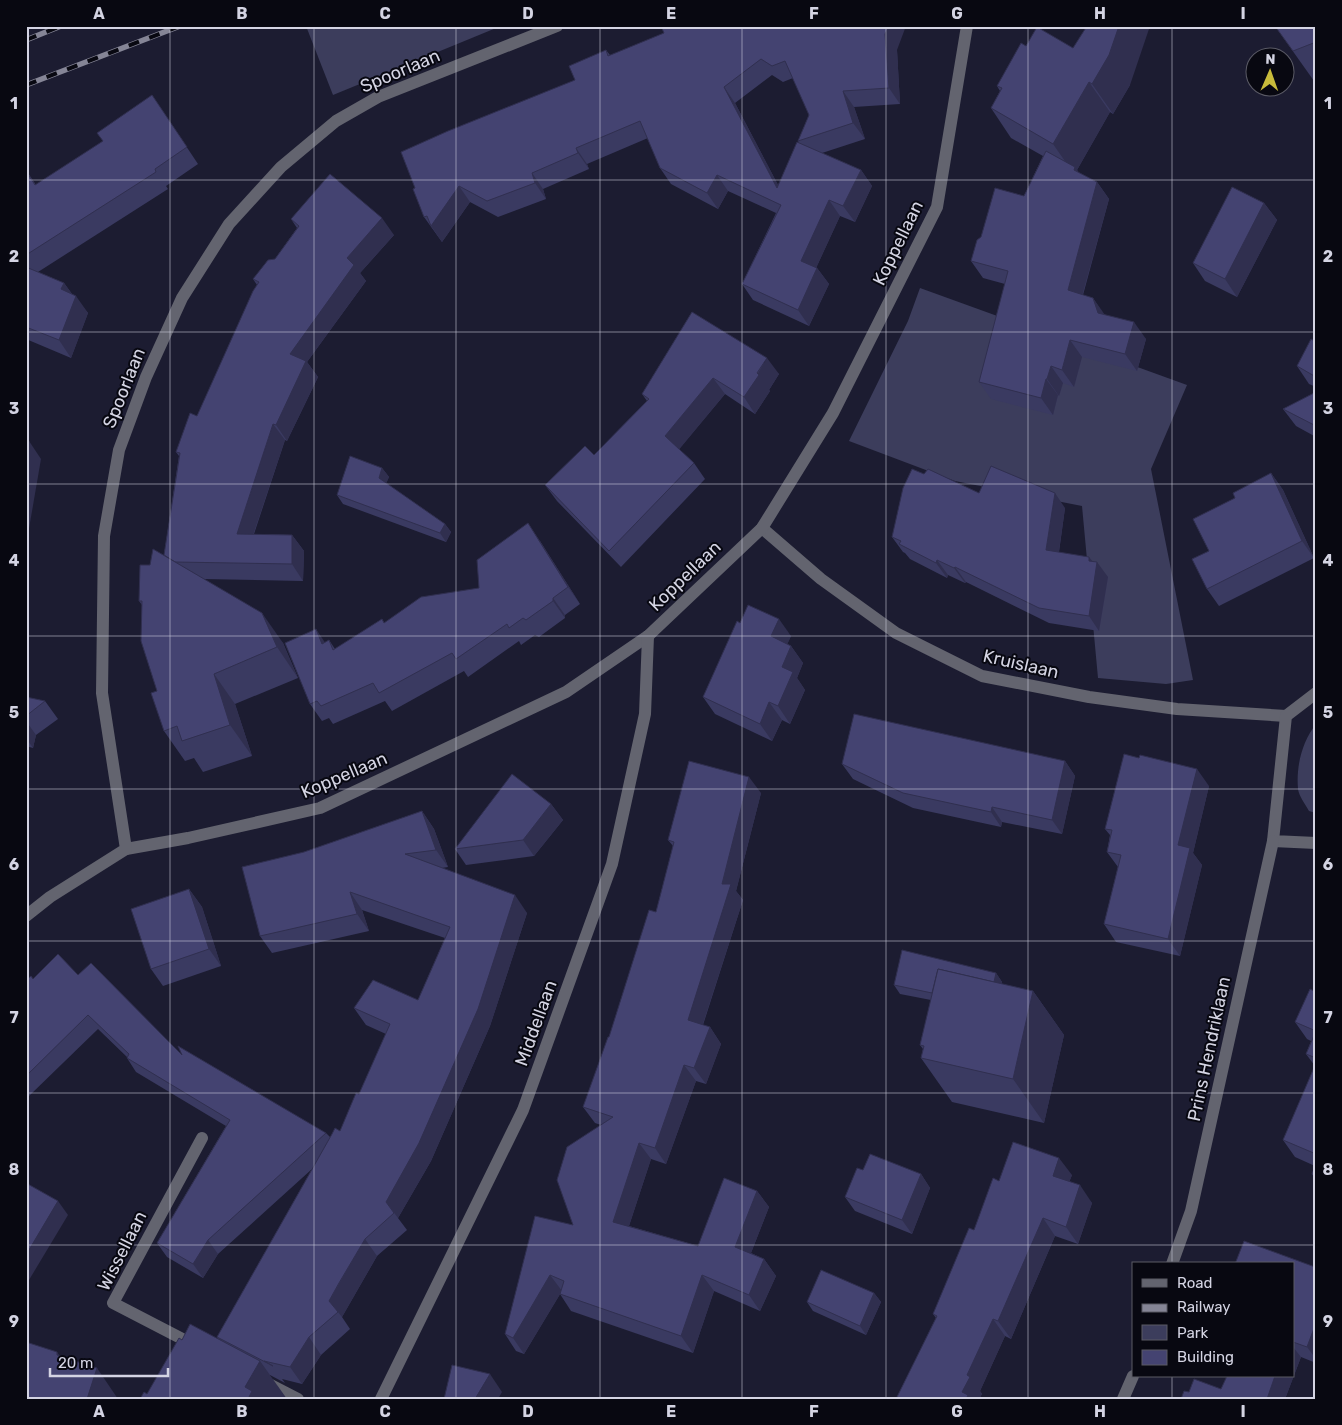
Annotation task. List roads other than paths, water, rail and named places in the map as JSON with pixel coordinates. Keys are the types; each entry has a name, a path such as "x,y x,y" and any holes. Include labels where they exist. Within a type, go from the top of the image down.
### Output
{"street":[{"name":"Spoorlaan","path":"126,849 102,693 104,536 119,450 146,377 182,298 229,224 281,167 336,121 378,97 557,26"},
{"name":"Koppellaan","path":"126,849 188,838 320,808 566,692 648,636 762,528 833,413 937,207 967,26"},
{"name":"Kruislaan","path":"762,528 821,579 896,633 982,676 1089,697 1177,709 1286,716"},
{"name":"Middellaan","path":"381,1399 523,1110 612,864 646,714 648,636"},
{"path":"1316,694 1286,716 1273,841 1316,843"},
{"name":"Prins Hendriklaan","path":"1173,1262 1191,1211 1273,841"},
{"path":"26,916 50,896 126,849"},
{"name":"Wissellaan","path":"202,1138 113,1304 210,1353"},
{"path":"254,1376 298,1399"},
{"path":"1123,1399 1132,1378"}],"railway":[{"path":"26,40 61,26"},
{"path":"26,85 180,26"}]}
